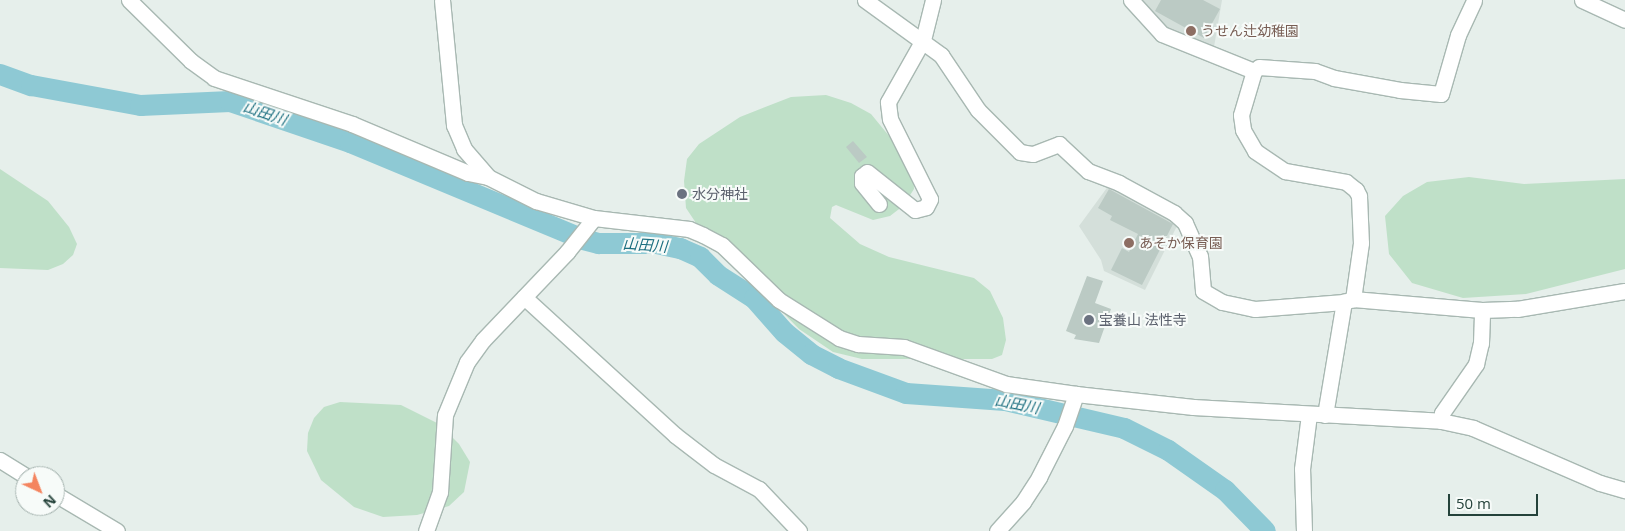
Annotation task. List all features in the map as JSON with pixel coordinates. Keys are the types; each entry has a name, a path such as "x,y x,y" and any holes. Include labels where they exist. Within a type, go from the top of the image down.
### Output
{"street":[{"path":"129,0 191,61 214,78 352,124 468,173 488,177 536,201 592,222 689,229 703,235 722,245 779,300 839,338 858,344 911,349 1006,384 1075,398 1193,407 1441,421 1473,428 1600,483 1625,490"},
{"path":"442,0 454,125 464,149 488,177"},
{"path":"865,0 923,40 940,55 978,110 1020,152 1033,154 1060,144 1088,171 1119,183 1174,213 1185,223 1200,256 1203,291 1209,296 1255,309 1348,300 1482,310 1517,309 1625,291"},
{"path":"879,204 862,182 862,176 867,172 912,208 919,210 928,203 929,194 888,111 891,93 923,40 933,0"},
{"path":"1131,0 1162,34 1254,71"},
{"path":"1325,415 1361,242 1359,196 1346,182 1285,171 1255,151 1243,130 1241,115 1254,71 1259,67 1315,71 1334,78 1400,90 1441,94 1458,35 1474,0"},
{"path":"1582,0 1625,20"},
{"path":"426,531 440,492 445,415 456,386 483,340 567,252 592,222"},
{"path":"524,297 676,435 714,465 758,489 799,531"},
{"path":"1441,421 1442,414 1476,364 1481,343 1482,310"},
{"path":"997,531 1023,502 1065,426 1075,398"},
{"path":"1304,531 1302,470 1309,414"},
{"path":"0,460 15,469"},
{"path":"65,500 117,531"}],"shaded area":[{"name":"うせん辻幼稚園","path":"1142,0 1222,0 1213,53 1171,35"},
{"name":"あそか保育園","path":"1109,185 1178,224 1145,290 1104,271 1101,260 1079,226"}],"green space":[{"path":"826,95 851,103 871,114 913,165 914,189 903,206 890,216 873,220 836,205 832,207 830,218 860,244 889,257 974,278 990,291 1003,318 1006,340 1002,355 992,359 862,359 833,352 799,329 698,226 686,208 684,181 687,159 699,144 740,117 791,97"},
{"path":"0,169 48,201 69,227 77,244 73,255 63,264 48,270 0,268"},
{"path":"1469,177 1524,184 1625,179 1625,269 1526,294 1463,298 1412,283 1389,254 1385,216 1403,196 1427,182"},
{"path":"340,402 401,405 439,424 459,444 470,462 464,492 449,506 417,515 383,517 354,507 321,480 307,451 308,433 314,418 324,407"}],"building":[{"path":"1161,0 1203,0 1220,9 1204,38 1155,11"},
{"path":"853,141 867,157 859,163 846,147"},
{"path":"1109,189 1173,224 1142,285 1111,270 1122,248 1129,252 1138,234 1110,220 1112,216 1098,208"},
{"name":"宝養山 法性寺","path":"1087,276 1103,281 1095,303 1111,309 1099,343 1074,339 1076,335 1066,331"}],"waterway":[{"name":"山田川","path":"0,74 31,85 140,105 230,101 350,142 583,239 598,243 656,243 680,248 700,257 718,275 754,298 784,332 811,354 838,368 906,393 1005,400 1124,428 1168,450 1225,490 1265,531"}],"place":[{"name":"うせん辻幼稚園","path":"1191,31"},
{"name":"水分神社","path":"682,194"},
{"name":"あそか保育園","path":"1129,243"},
{"name":"宝養山 法性寺","path":"1089,320"}]}
